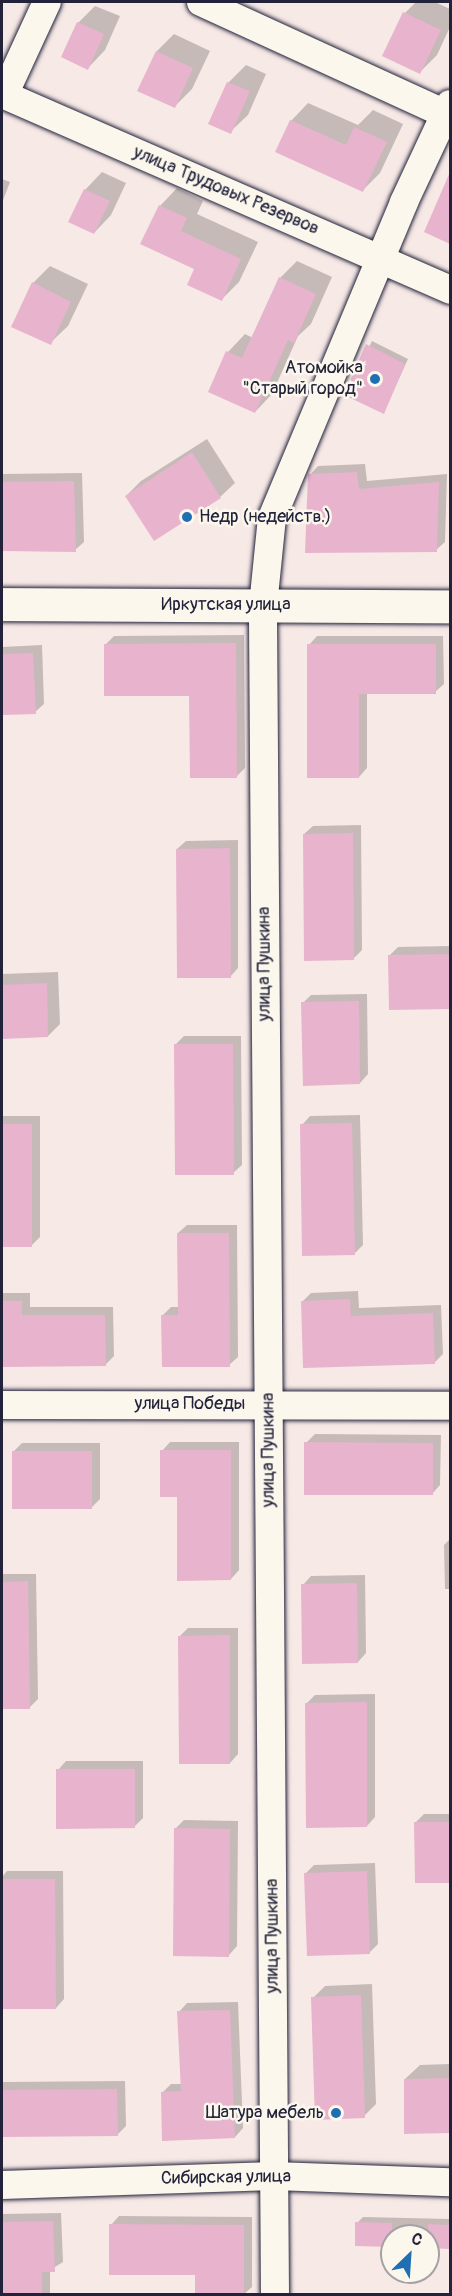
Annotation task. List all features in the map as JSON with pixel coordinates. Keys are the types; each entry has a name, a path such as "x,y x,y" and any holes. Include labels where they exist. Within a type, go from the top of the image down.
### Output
{"main road":[{"name":"Иркутская улица","path":"2,604 450,606"}],"street":[{"path":"3,94 47,2"},
{"path":"205,2 448,109"},
{"name":"улица Трудовых Резервов","path":"3,94 450,290"},
{"name":"улица Пушкина","path":"275,2295 263,606 272,518 380,258 448,109"},
{"name":"улица Победы","path":"2,1405 450,1406"},
{"name":"Сибирская улица","path":"2,2185 274,2176 450,2182"}],"building":[{"path":"403,12 441,30 420,74 382,56"},
{"path":"77,22 104,34 88,70 61,57"},
{"path":"156,51 193,68 175,108 137,91"},
{"path":"227,82 250,91 231,134 208,124"},
{"path":"290,120 346,145 354,127 387,142 363,192 275,152"},
{"path":"450,172 450,244 424,232"},
{"path":"84,189 110,201 94,234 68,222"},
{"path":"159,205 187,218 181,231 241,259 222,301 187,285 194,269 140,244"},
{"path":"279,277 316,294 294,343 288,340 255,413 208,392 226,351 242,358"},
{"path":"32,282 71,302 51,345 11,327"},
{"name":"Атомойка \"Старый город\"","path":"366,344 405,364 384,414 344,395"},
{"path":"192,452 221,498 154,541 125,496"},
{"path":"357,472 359,489 439,482 437,552 305,553 308,474"},
{"path":"74,481 76,552 2,551 2,482"},
{"path":"236,643 237,778 190,778 189,696 104,696 104,644"},
{"path":"307,644 436,644 436,694 359,694 359,778 307,778"},
{"path":"33,653 36,714 2,715 2,654"},
{"path":"353,833 354,960 304,961 303,834"},
{"path":"230,848 231,978 177,978 176,849"},
{"path":"450,954 450,1009 389,1010 388,955"},
{"path":"47,983 48,1037 2,1039 2,985"},
{"path":"359,1001 360,1084 303,1086 301,1002"},
{"path":"174,1044 233,1044 234,1175 175,1175"},
{"path":"352,1123 355,1255 302,1256 300,1124"},
{"path":"2,1124 32,1124 32,1247 2,1247"},
{"path":"177,1233 229,1233 230,1367 162,1367 161,1315 178,1315"},
{"path":"350,1299 351,1316 433,1313 435,1364 303,1368 301,1301"},
{"path":"2,1301 22,1301 22,1315 105,1315 106,1366 2,1367"},
{"path":"304,1442 433,1443 433,1495 304,1495"},
{"path":"160,1450 231,1450 231,1580 177,1581 177,1497 160,1497"},
{"path":"12,1451 92,1451 92,1509 12,1509"},
{"path":"28,1581 30,1709 2,1709 2,1582"},
{"path":"357,1583 358,1663 302,1664 301,1584"},
{"path":"230,1635 230,1764 179,1764 178,1636"},
{"path":"367,1702 367,1827 306,1828 305,1703"},
{"path":"56,1769 135,1769 135,1828 56,1829"},
{"path":"414,1822 450,1822 450,1883 415,1883"},
{"path":"174,1828 230,1829 229,1957 173,1956"},
{"path":"367,1871 370,1954 307,1956 304,1873"},
{"path":"2,1879 55,1879 56,2009 2,2009"},
{"path":"361,1995 365,2118 315,2120 311,1997"},
{"path":"230,2010 235,2138 162,2141 161,2092 181,2091 177,2011"},
{"path":"450,2078 450,2133 404,2134 404,2079"},
{"path":"117,2089 118,2136 2,2137 2,2090"},
{"path":"53,2221 55,2272 42,2272 42,2295 2,2295 2,2222"},
{"path":"355,2222 392,2223 380,2224 380,2247 355,2246"},
{"path":"109,2224 244,2225 244,2295 195,2295 195,2275 109,2275"},
{"path":"440,2225 450,2225 450,2249 440,2249"}],"place":[{"name":"Атомойка \"Старый город\"","path":"375,379"},
{"name":"Недр (недейств.)","path":"187,517"},
{"name":"Шатура мебель","path":"336,2113"}]}
